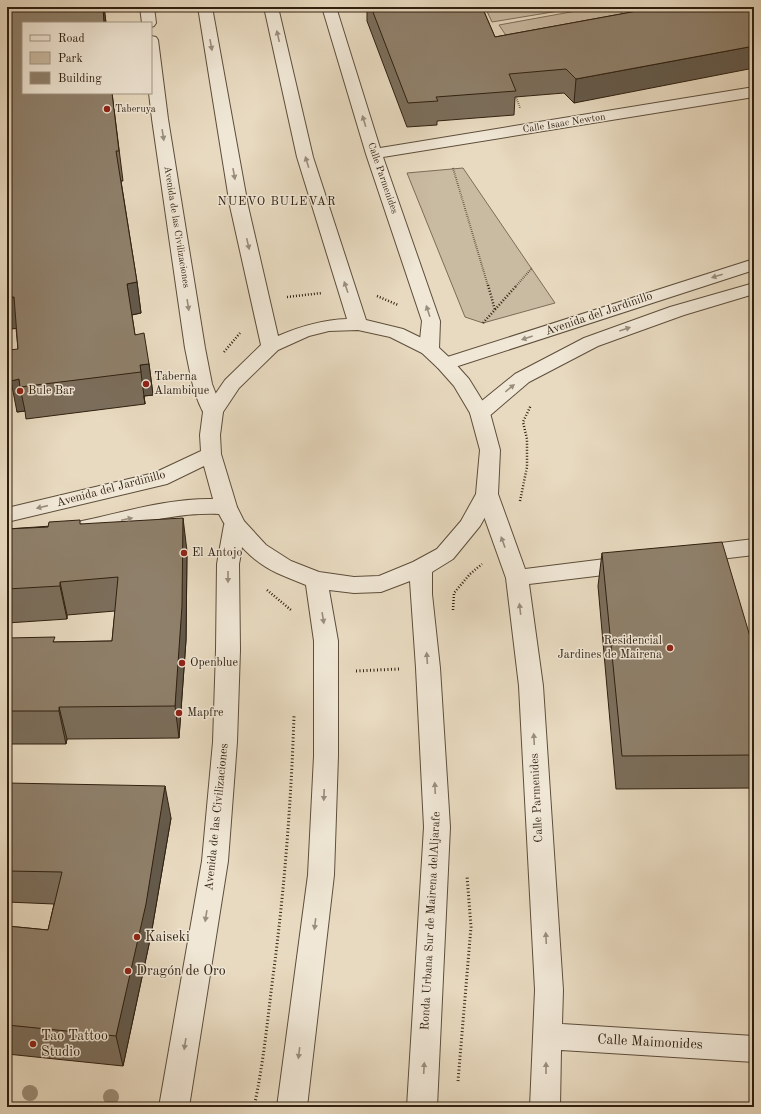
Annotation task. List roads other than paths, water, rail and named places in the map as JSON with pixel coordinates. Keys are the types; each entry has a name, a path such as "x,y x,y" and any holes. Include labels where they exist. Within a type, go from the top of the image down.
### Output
{"street":[{"path":"147,7 149,22"},
{"path":"205,7 239,206 271,346"},
{"path":"271,7 305,157 358,324"},
{"name":"Calle Parmenides","path":"329,7 374,154 431,320 428,349"},
{"name":"Avenida de las Civilizaciones","path":"152,49 160,118 195,348 202,384 213,412"},
{"name":"Calle Isaac Newton","path":"374,154 408,147 529,129 754,92"},
{"name":"Avenida del Jardinillo","path":"445,364 754,264"},
{"name":"Avenida del Jardinillo","path":"480,412 522,378 591,342 677,311 754,288"},
{"path":"358,324 396,333 428,349 445,364 462,383 480,412 490,450 487,494 469,526 445,554 421,568 381,584 354,584 316,580 283,567 258,550 230,516 218,483 211,454 210,435 213,412 232,384 271,346 302,332 328,325 358,324"},
{"name":"Avenida del Jardinillo","path":"7,515 160,479 211,454"},
{"name":"Calle Parmenides","path":"487,494 517,578 531,686 549,990 545,1107"},
{"path":"60,534 173,509 199,506 230,516"},
{"name":"Avenida de las Civilizaciones","path":"174,1107 215,861 225,742 230,516"},
{"path":"674,557 754,547"},
{"path":"517,578 651,560"},
{"name":"Ronda Urbana Sur de Mairena delAljarafe","path":"421,568 421,594 428,668 437,827 422,1107"},
{"path":"292,1107 321,875 326,756 326,641 316,580"},
{"name":"Calle Maimonides","path":"547,1036 754,1049"}],"place":[{"name":"Taberuya","path":"107,109"},
{"name":"Taberna Alambique","path":"146,384"},
{"name":"Bule Bar","path":"20,391"},
{"name":"El Antojo","path":"184,553"},
{"name":"Residencial Jardines de Mairena","path":"670,648"},
{"name":"Openblue","path":"182,663"},
{"name":"Mapfre","path":"179,713"},
{"name":"Kaiseki","path":"137,937"},
{"name":"Dragón de Oro","path":"128,971"},
{"name":"Tao Tattoo Studio","path":"33,1044"}],"district":[{"name":"NUEVO BULEVAR","path":"277,202"}]}
